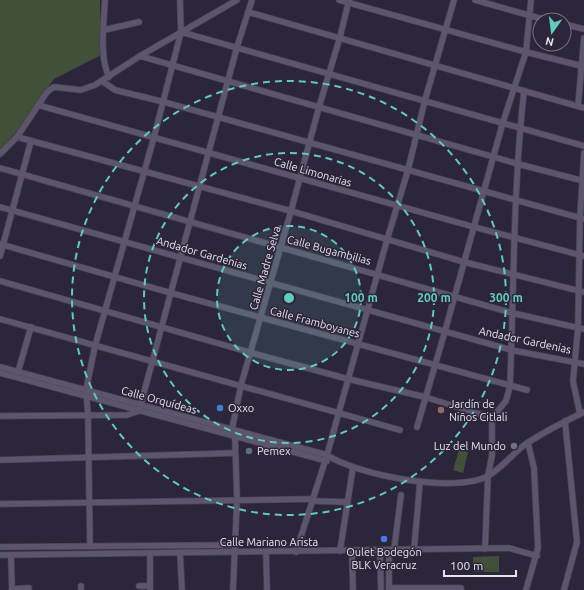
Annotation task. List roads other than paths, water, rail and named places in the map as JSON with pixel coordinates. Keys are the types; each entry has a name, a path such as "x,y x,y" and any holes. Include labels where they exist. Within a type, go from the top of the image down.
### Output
{"street":[{"path":"105,0 104,60 108,78"},
{"path":"90,546 88,415 86,394 95,346 104,311 164,102 181,32 180,0"},
{"path":"0,154 16,137 47,92 54,87 81,90 102,81 140,56 237,0"},
{"path":"0,416 127,415 140,408 208,152 252,0"},
{"path":"339,0 348,1 445,30 582,66"},
{"path":"296,552 313,500 358,345 377,274 408,170 425,100 454,0"},
{"path":"475,0 531,16"},
{"path":"417,427 503,122 526,52 531,16 531,0"},
{"name":"Calle Madre Selva","path":"232,429 241,385 252,353 328,73 340,37 348,1"},
{"path":"248,12 581,107 584,38"},
{"path":"104,30 139,22"},
{"path":"572,26 584,29"},
{"path":"181,32 584,146"},
{"path":"140,56 518,164 583,181"},
{"path":"102,81 115,90 310,142 582,219"},
{"path":"485,549 488,475 492,456 492,418 506,401 510,386 514,238 520,128 524,91"},
{"name":"Calle Limonarias","path":"38,104 398,205 474,228 582,256"},
{"path":"16,137 144,173 291,211 464,262 581,292"},
{"path":"0,256 31,141"},
{"path":"582,413 574,386 574,361 581,329 584,152"},
{"name":"Calle Bugambilias","path":"0,168 454,297 512,313 581,329"},
{"name":"Andador Gardenias","path":"0,207 181,256 271,283 511,350 584,364"},
{"name":"Calle Framboyanes","path":"2,244 171,293 527,390"},
{"path":"0,281 252,353 348,379 425,397 492,418"},
{"path":"0,319 400,430"},
{"path":"18,372 31,327"},
{"name":"Calle Orquídeas","path":"0,367 86,394"},
{"name":"Calle Orquídeas","path":"0,373 140,408 206,422 326,456 335,461 420,482 452,484 475,480 488,475 528,443 582,413"},
{"name":"Calle Orquídeas","path":"140,408 205,429 324,462 335,461"},
{"path":"205,429 206,422"},
{"path":"564,590 577,538 565,422"},
{"path":"232,429 235,437 237,500 236,552 233,590"},
{"path":"526,590 537,556 534,468 528,443"},
{"path":"0,460 88,459 235,453"},
{"path":"340,551 353,466"},
{"path":"414,550 420,482"},
{"path":"401,495 391,550 389,589 461,589"},
{"path":"0,504 237,500 313,500 347,502"},
{"name":"Calle Mariano Arista","path":"0,547 236,545"},
{"name":"Calle Mariano Arista","path":"0,555 509,548 537,556"},
{"path":"380,550 381,590"},
{"path":"352,551 353,590"},
{"path":"266,552 267,590"},
{"path":"139,586 150,588 150,553"},
{"path":"180,553 182,590"},
{"path":"12,555 12,589 30,588"}],"place":[{"name":"Oxxo","path":"220,408"},
{"name":"Jardín de Niños Citlali","path":"441,410"},
{"name":"Luz del Mundo","path":"514,446"},
{"name":"Pemex","path":"249,451"},
{"name":"Oulet Bodegón BLK Veracruz","path":"384,539"}]}
